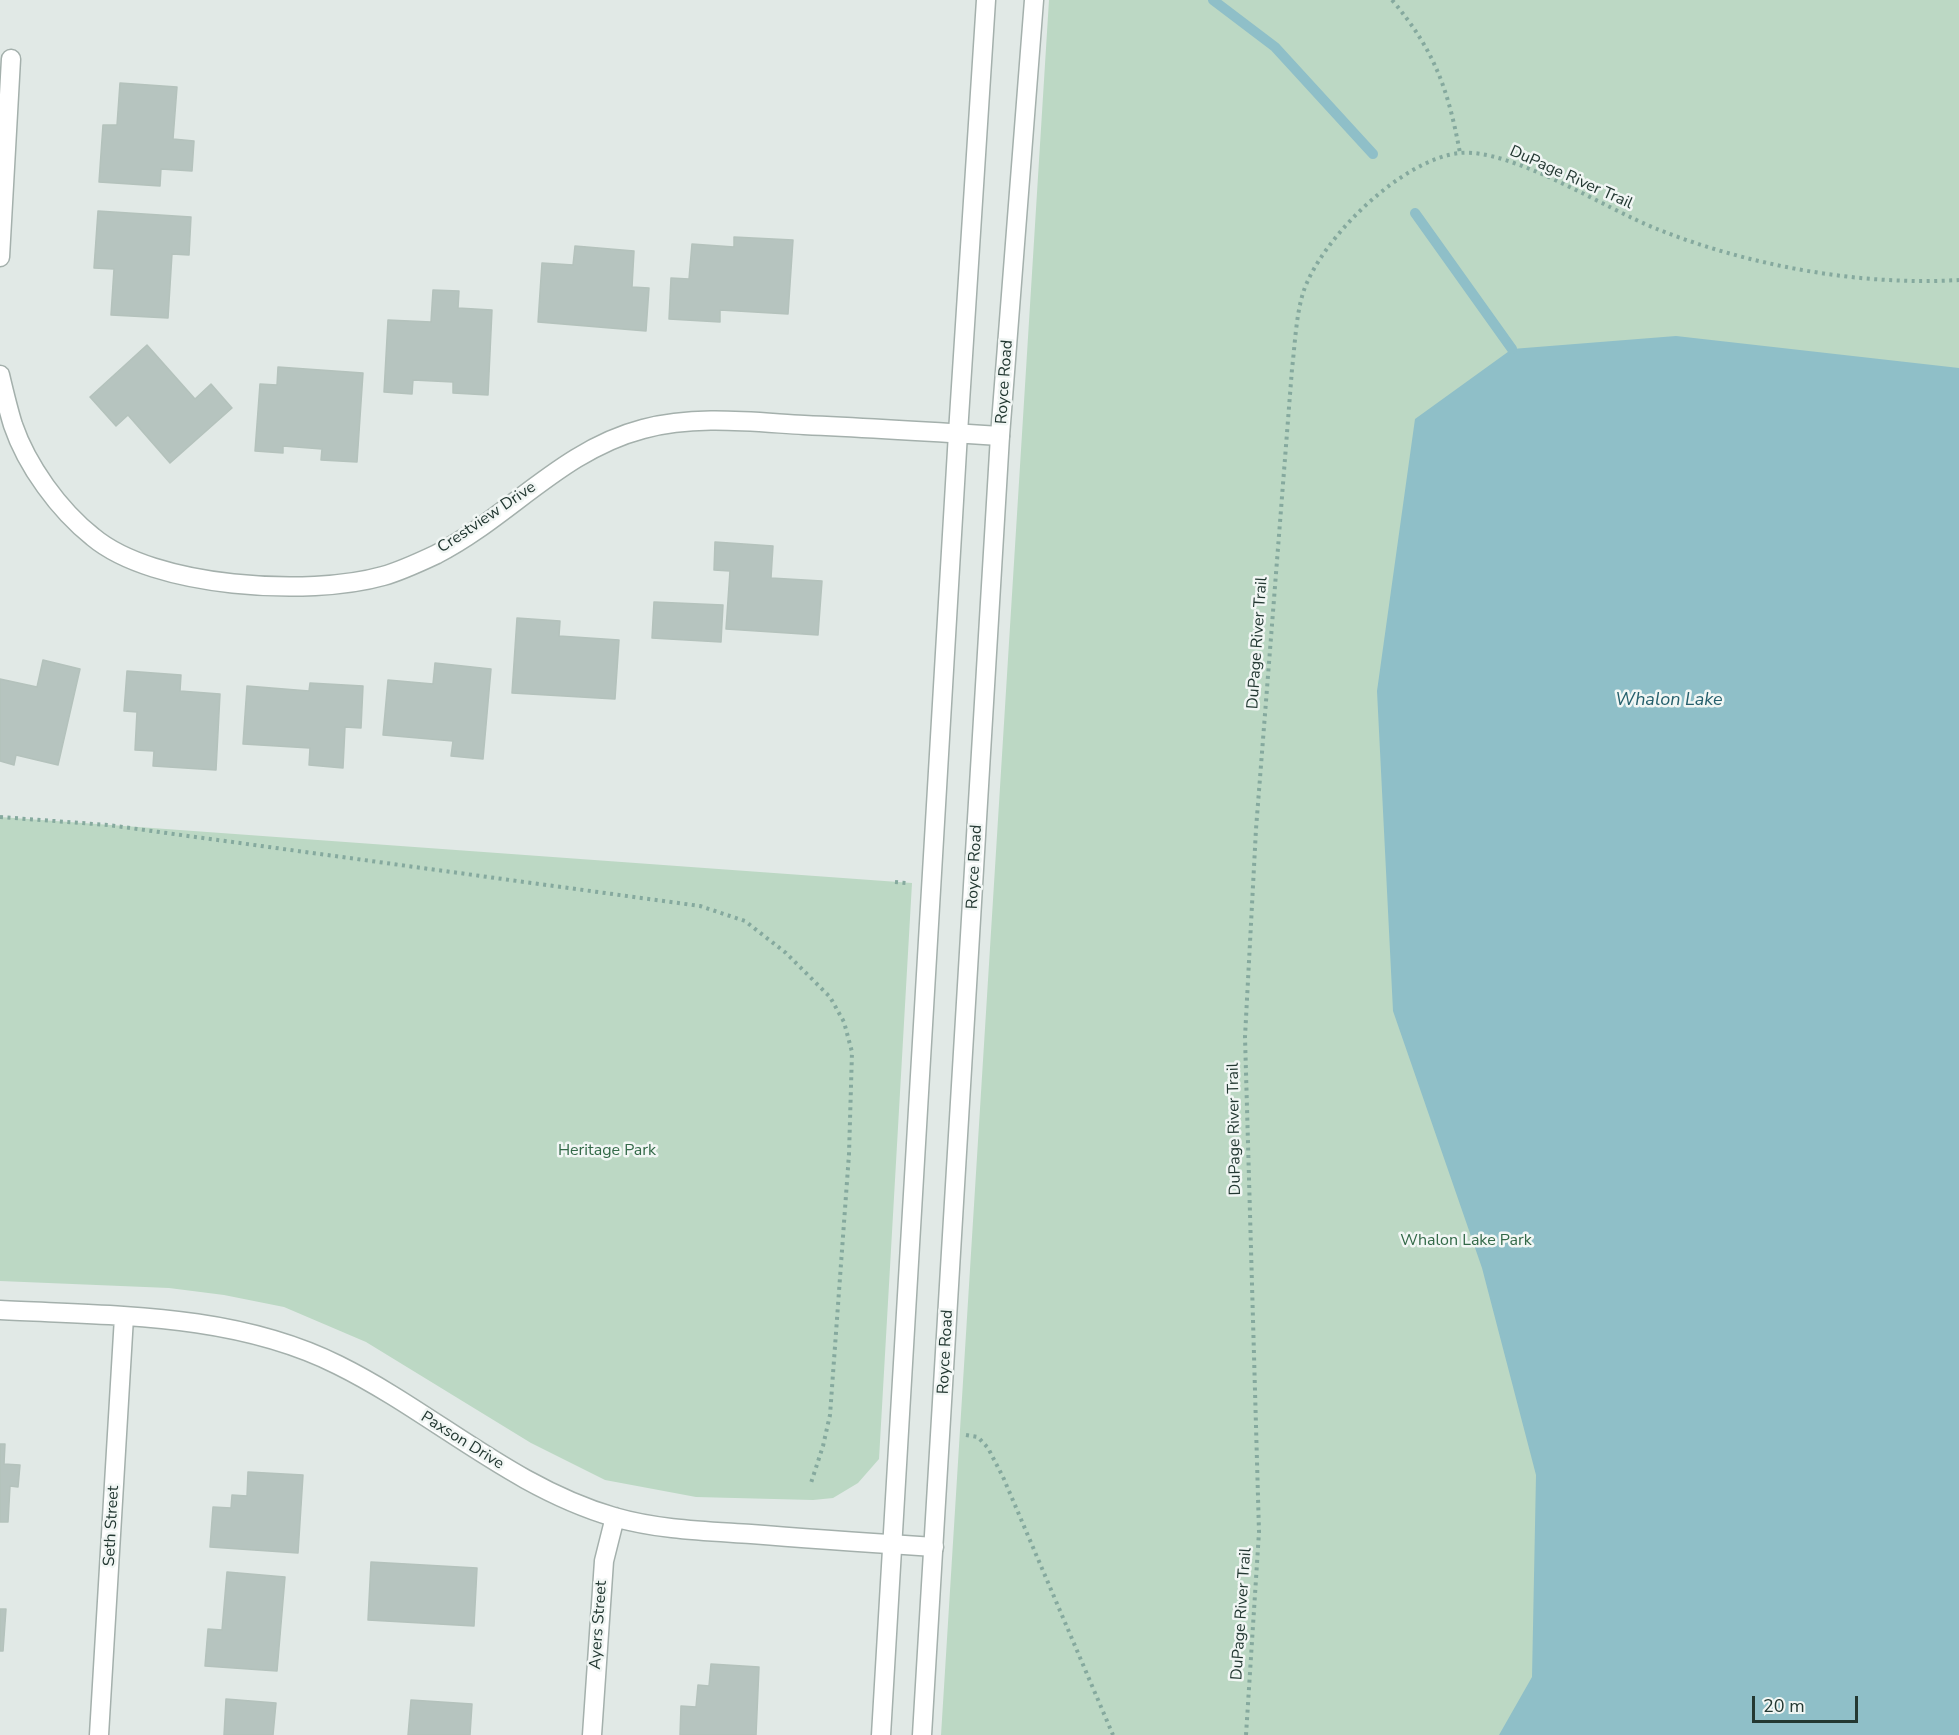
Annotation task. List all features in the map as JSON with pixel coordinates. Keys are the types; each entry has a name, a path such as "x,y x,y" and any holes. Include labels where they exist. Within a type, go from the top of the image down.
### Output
{"street":[{"path":"881,1735 986,0"},
{"name":"Royce Road","path":"921,1735 1000,436 1034,0"},
{"path":"0,257 11,59"},
{"name":"Crestview Drive","path":"0,375 14,427 34,468 57,501 94,538 131,559 179,576 245,585 327,585 384,576 438,553 482,525 561,466 604,442 643,429 685,421 737,421 1000,436"},
{"name":"Paxson Drive","path":"0,1310 124,1317 248,1331 294,1345 339,1365 482,1456 518,1476 615,1517 671,1528 934,1547"},
{"name":"Seth Street","path":"99,1735 124,1317"},
{"name":"Ayers Street","path":"592,1735 604,1561 615,1517"}],"path":[{"path":"1392,0 1410,21 1434,61 1450,101 1460,153"},
{"name":"DuPage River Trail","path":"1246,1735 1259,1532 1245,1037 1256,829 1292,369 1303,293 1315,266 1345,226 1392,184 1431,159 1460,153 1483,154 1511,162 1659,230 1747,256 1812,272 1872,279 1959,280"},
{"path":"0,817 108,825 700,906 745,921 786,953 830,997 844,1022 852,1052 849,1154 830,1415 811,1483"},
{"path":"959,1434 978,1437 993,1458 1034,1545 1065,1627 1113,1735"}],"green space":[{"name":"Whalon Lake Park","path":"1049,0 1959,0 1959,1735 941,1735"},
{"name":"Heritage Park","path":"0,817 912,883 879,1459 858,1483 833,1498 813,1500 696,1497 605,1480 531,1443 366,1342 284,1307 224,1295 169,1288 0,1281"}],"water":[{"name":"Whalon Lake","path":"1676,336 1959,368 1959,1735 1499,1735 1532,1677 1536,1475 1482,1268 1393,1011 1377,691 1415,419 1512,349"}],"building":[{"path":"120,83 177,87 173,139 194,141 192,171 161,169 160,186 99,182 103,125 117,125"},
{"path":"98,211 191,217 189,255 172,254 168,318 111,315 114,269 94,268"},
{"path":"734,237 793,240 788,314 720,310 720,322 669,319 671,278 689,279 692,244 734,247"},
{"path":"575,246 634,251 632,287 649,288 646,331 538,322 542,263 573,265"},
{"path":"433,290 459,291 458,308 492,310 488,395 453,393 453,382 413,380 412,394 384,392 388,320 431,322"},
{"path":"147,345 195,399 211,384 232,408 170,463 128,415 116,426 90,397"},
{"path":"278,367 363,373 357,462 321,460 322,449 283,446 283,453 255,451 260,384 277,385"},
{"path":"715,542 773,546 771,578 822,581 818,635 726,629 730,571 714,570"},
{"path":"654,602 723,605 721,642 652,638"},
{"path":"517,618 560,621 559,636 619,640 615,699 512,693"},
{"path":"43,660 80,669 58,765 16,755 14,765 0,761 0,679 37,687"},
{"path":"435,663 491,669 483,759 451,756 453,741 383,735 388,680 433,684"},
{"path":"127,671 181,675 180,691 220,694 216,770 153,766 154,751 135,750 137,712 124,711"},
{"path":"310,683 363,686 361,728 345,727 343,768 309,765 310,748 243,744 247,686 309,691"},
{"path":"0,1444 5,1444 4,1464 20,1465 18,1487 10,1486 8,1522 0,1522"},
{"path":"248,1472 303,1475 298,1553 210,1547 213,1507 231,1508 232,1495 247,1496"},
{"path":"371,1562 477,1568 474,1626 368,1620"},
{"path":"227,1572 285,1577 277,1671 205,1666 208,1629 222,1630"},
{"path":"0,1609 6,1609 3,1651 0,1651"},
{"path":"711,1664 759,1667 756,1735 680,1735 681,1706 696,1707 698,1685 709,1686"},
{"path":"226,1699 276,1703 273,1735 224,1735"},
{"path":"411,1700 472,1704 470,1735 408,1735"}],"waterway":[{"path":"1213,0 1275,47 1373,154"},
{"path":"1415,213 1512,349"}]}
